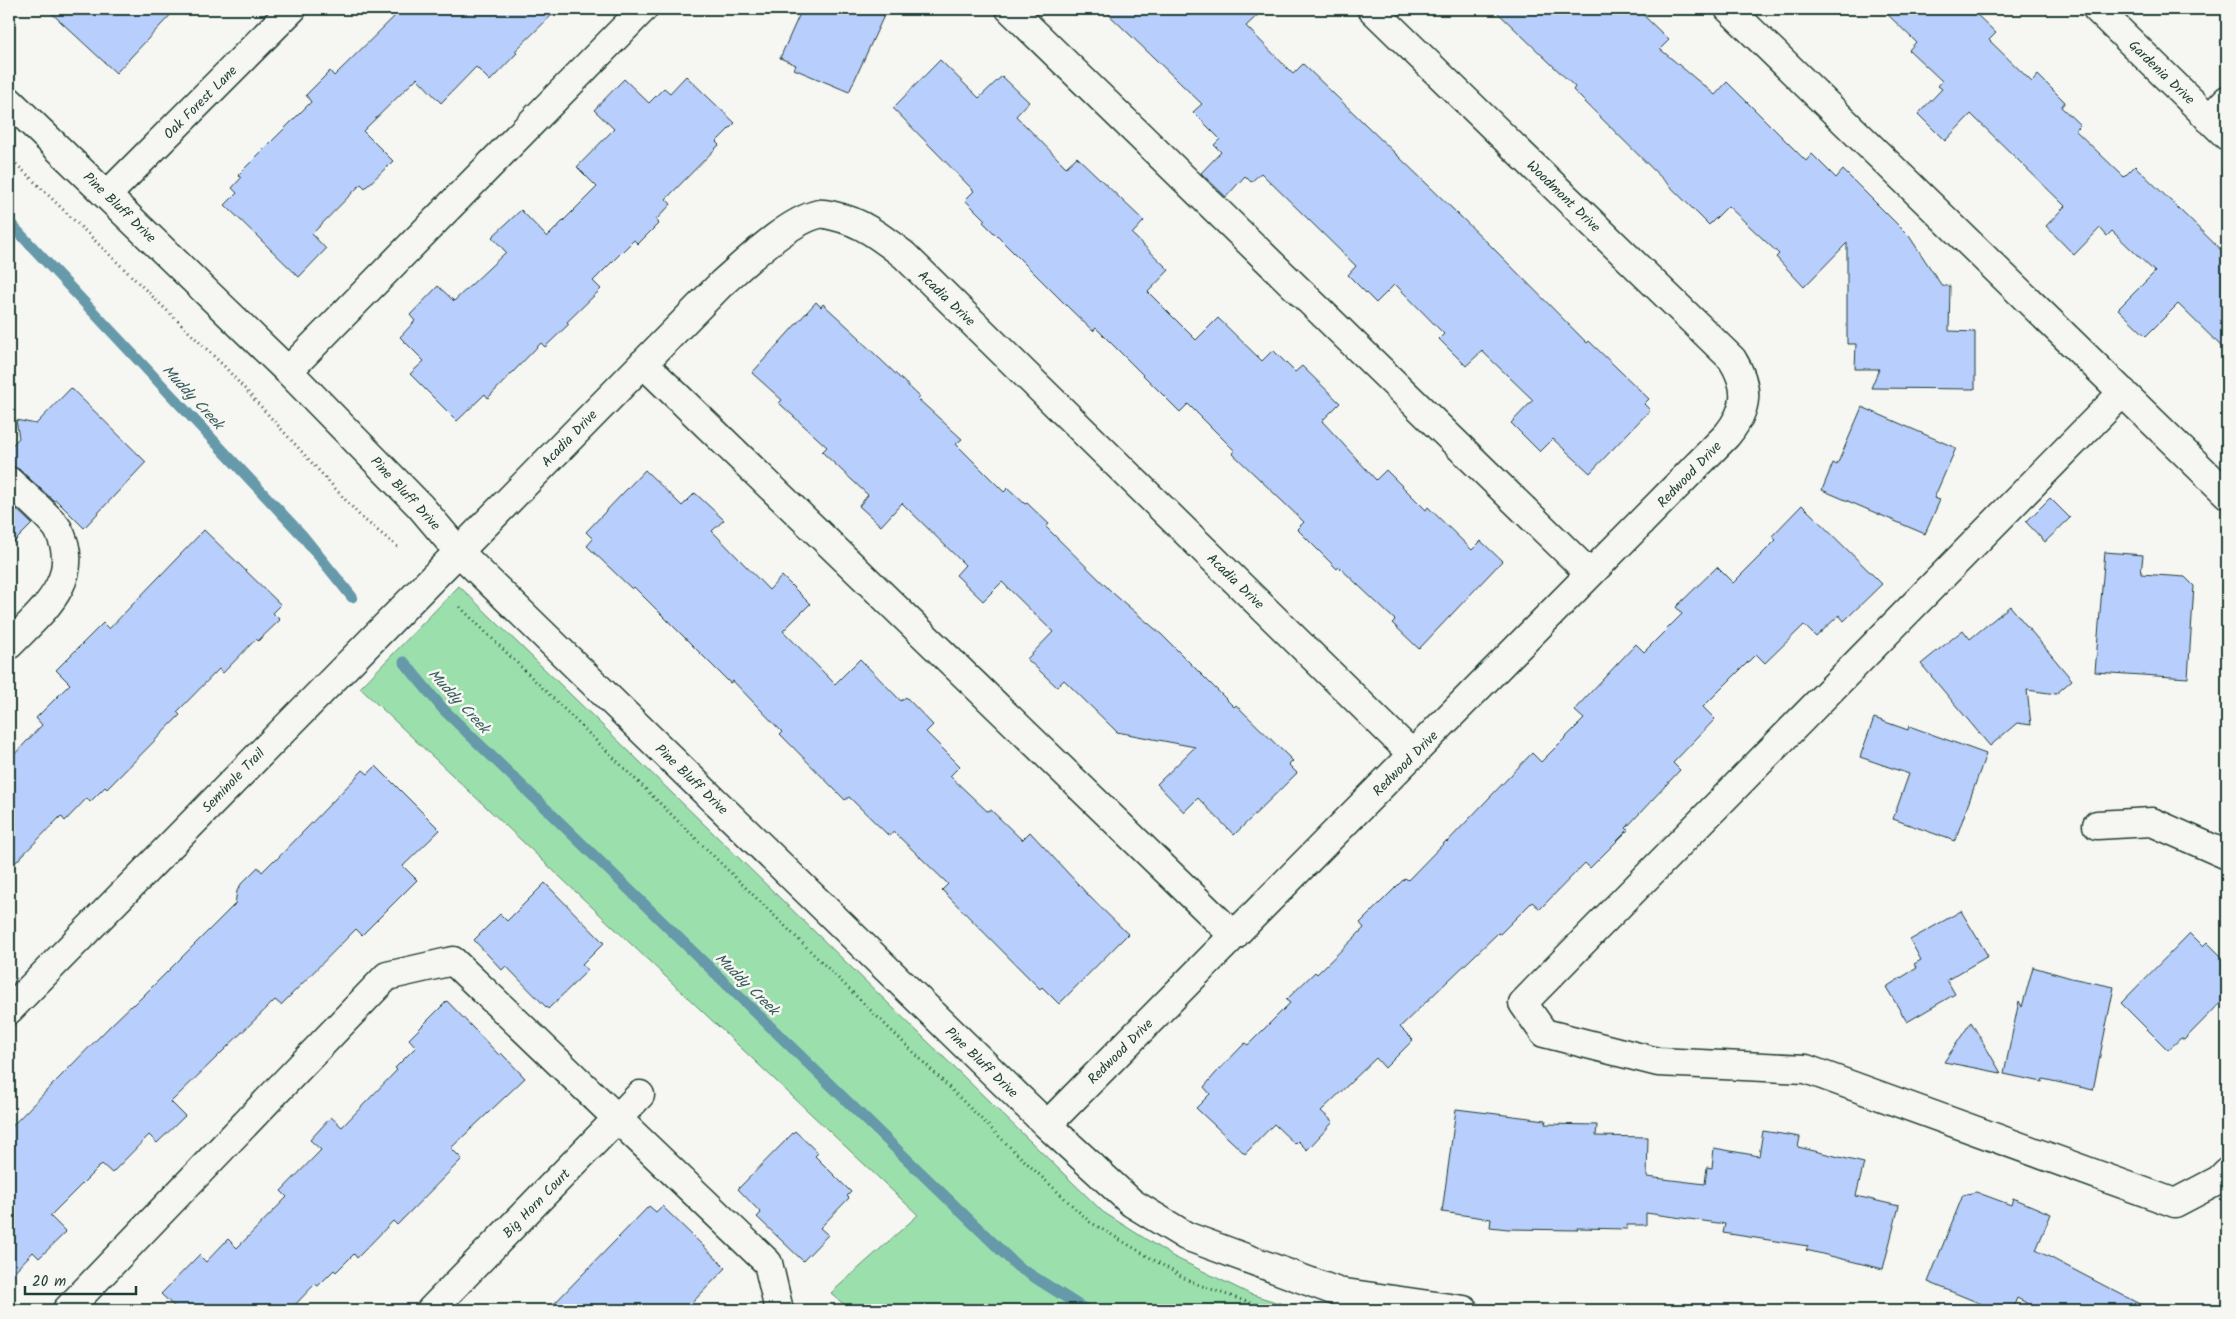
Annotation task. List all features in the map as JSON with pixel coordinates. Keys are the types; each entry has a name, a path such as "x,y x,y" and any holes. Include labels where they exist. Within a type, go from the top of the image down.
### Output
{"street":[{"path":"288,371 643,9"},
{"path":"1010,9 1590,574"},
{"name":"Woodmont Drive","path":"1372,9 1732,359 1741,373 1745,390"},
{"path":"1729,9 2227,494"},
{"name":"Gardenia Drive","path":"2097,9 2221,118"},
{"name":"Oak Forest Lane","path":"108,194 286,10"},
{"name":"Pine Bluff Drive","path":"9,101 108,194 288,371 420,506 458,551 1047,1125 1132,1203 1186,1236 1338,1292 1464,1310"},
{"name":"Acadia Drive","path":"458,551 722,282 771,241 800,222 820,214 846,219 870,229 904,255 1413,755"},
{"path":"643,363 1234,936"},
{"name":"Redwood Drive","path":"1047,1125 1726,435 1737,422 1743,406 1745,390"},
{"path":"2123,392 1523,1002 1544,1034 1658,1062 1806,1069 2174,1203 2219,1180 2227,1172"},
{"path":"9,481 57,528 67,554 64,575 54,599 9,645"},
{"name":"Seminole Trail","path":"9,1010 458,551"},
{"path":"2097,825 2152,822 2227,855"},
{"path":"67,1310 386,976 453,961 768,1263 779,1310"},
{"name":"Big Horn Court","path":"431,1310 640,1095"}],"path":[{"path":"9,157 224,366 361,518 399,548"}],"green space":[{"path":"459,586 1103,1212 1174,1257 1250,1294 1302,1310 850,1310 831,1293 918,1215 360,688"}],"building":[{"path":"47,9 176,9 116,73"},
{"path":"402,9 558,9 515,51 517,53 490,81 476,67 441,103 417,78 363,131 393,161 365,188 361,184 312,234 326,249 299,277 225,205 237,193 232,188 241,178 238,175 311,102 306,95 330,71 334,76"},
{"path":"802,9 887,9 849,92 794,69 796,65 780,58"},
{"path":"1103,9 1264,9 1246,26 1293,74 1303,64 1490,245 1587,343 1589,341 1649,399 1644,404 1650,410 1590,473 1553,439 1540,452 1511,423 1533,400 1482,351 1466,366 1439,339 1444,334 1395,284 1376,303 1348,275 1356,266 1261,173 1251,182 1245,176 1226,197 1201,173 1221,152 1214,145 1220,139 1193,112 1202,104"},
{"path":"1494,9 1637,9 1669,40 1660,49 1715,95 1727,82 1806,161 1812,154 1836,178 1843,170 1909,236 1942,286 1950,286 1949,331 1975,332 1975,389 1871,388 1879,369 1855,369 1856,344 1847,344 1847,243 1804,287 1776,257 1779,254 1728,206 1709,225 1573,90 1575,87"},
{"path":"1882,9 1971,9 1996,33 1989,40 2032,82 2038,75 2065,102 2061,107 2080,125 2075,130 2124,177 2135,166 2227,256 2227,352 2178,304 2146,336 2118,309 2155,272 2112,231 2107,236 2100,228 2074,255 2046,226 2065,206 1971,114 1945,141 1918,114 1942,89 1938,86 1942,81 1909,50 1916,42"},
{"path":"940,60 979,98 1002,76 1029,102 1016,116 1066,167 1077,157 1144,221 1132,234 1169,270 1148,292 1196,340 1218,318 1262,361 1273,350 1295,372 1302,366 1340,403 1322,421 1376,480 1386,470 1426,510 1428,507 1472,550 1481,541 1502,561 1419,649 1392,623 1395,620 1339,567 1337,569 1297,529 1304,522 1232,453 1235,451 1188,404 1180,412 1096,328 1093,331 1071,310 983,222 985,220 965,200 974,191 893,108"},
{"path":"686,76 735,123 716,142 719,145 666,199 671,204 656,220 659,223 638,244 634,240 593,281 601,289 567,322 569,324 545,347 541,343 488,398 485,394 457,421 410,374 424,361 400,337 415,321 410,315 438,286 454,301 506,252 492,237 521,210 547,237 597,187 577,167 614,129 594,110 624,79 649,103 664,88 670,93"},
{"path":"816,302 821,307 823,304 860,338 920,397 918,399 962,439 956,444 1004,492 1008,488 1025,504 1027,503 1049,524 1046,527 1115,595 1161,634 1234,707 1236,705 1293,761 1289,765 1297,773 1234,835 1198,798 1184,812 1157,784 1195,747 1117,732 1064,680 1057,687 1027,659 1053,632 1002,582 983,601 956,575 965,565 902,503 881,526 859,506 868,495 822,452 827,447 779,403 782,400 752,373"},
{"path":"71,388 146,462 84,528 56,500 54,501 19,469 9,466 9,448 19,438 16,420 36,424"},
{"path":"1862,407 1956,448 1934,498 1940,500 1925,534 1822,490 1833,463 1837,465"},
{"path":"645,470 682,506 695,493 724,520 712,531 769,590 782,576 810,604 783,631 835,684 860,659 901,701 906,697 933,725 926,732 960,766 950,776 987,811 991,810 1022,840 1030,832 1090,897 1128,934 1059,1004 1042,987 1040,989 942,890 948,884 894,832 889,836 849,797 845,800 780,734 782,732 733,681 730,683 634,587 632,589 587,546 593,539 586,532"},
{"path":"2050,498 2070,518 2045,542 2026,522"},
{"path":"9,502 32,524 9,547"},
{"path":"1802,505 1882,584 1844,621 1839,615 1816,637 1804,625 1765,663 1756,654 1703,707 1715,719 1673,763 1680,770 1626,828 1628,830 1590,868 1585,863 1540,909 1532,902 1400,1027 1413,1040 1385,1068 1376,1058 1321,1111 1333,1122 1307,1150 1298,1141 1295,1144 1274,1124 1245,1154 1196,1108 1210,1094 1204,1087 1215,1074 1245,1043 1248,1045 1290,1003 1286,1000 1315,972 1317,974 1364,928 1360,923 1405,878 1408,880 1447,842 1532,753 1541,762 1584,719 1574,710 1636,644 1644,652 1682,614 1676,607 1717,567 1733,583 1776,540 1772,536"},
{"path":"204,530 281,605 273,613 280,620 258,641 256,639 223,673 219,669 177,712 180,715 107,789 105,787 90,802 87,798 65,821 61,816 9,869 9,760 42,725 36,718 70,684 56,670 103,623 109,629"},
{"path":"2105,552 2143,555 2141,574 2185,577 2194,586 2188,678 2095,672"},
{"path":"2010,606 2072,680 2056,694 2027,690 2031,725 2017,723 1990,746 1921,664 1963,630 1970,639"},
{"path":"1874,718 1908,730 1909,726 1986,754 1955,841 1893,819 1909,774 1860,757"},
{"path":"376,766 440,830 403,866 417,880 362,935 356,929 281,1005 275,1000 171,1102 185,1116 157,1143 149,1135 112,1173 102,1164 50,1216 66,1232 39,1258 33,1252 9,1277 9,1129 111,1025 134,1005 235,904 237,891 241,884 258,867 262,872 275,861 363,770 368,774"},
{"path":"545,883 604,943 582,965 588,970 548,1009 506,966 502,970 474,940 500,914 507,921"},
{"path":"1961,911 1988,956 1947,980 1955,994 1907,1022 1886,987 1917,968 1914,964 1921,960 1910,940"},
{"path":"2190,933 2203,946 2207,942 2227,962 2227,996 2184,1040 2181,1038 2168,1050 2121,1003"},
{"path":"2033,967 2071,978 2114,987 2093,1090 2043,1079 2042,1082 2004,1074 2019,1001 2022,1007"},
{"path":"447,1001 499,1055 501,1053 525,1078 451,1148 462,1159 397,1225 393,1221 357,1258 354,1254 318,1286 315,1284 290,1310 178,1310 161,1294 199,1255 206,1262 228,1239 237,1248 287,1197 281,1191 321,1150 310,1140 331,1117 342,1127 397,1070 395,1068 416,1047 409,1039"},
{"path":"1971,1022 2001,1073 1944,1062"},
{"path":"1456,1109 1546,1120 1545,1124 1597,1125 1596,1136 1648,1137 1647,1177 1705,1184 1707,1167 1712,1168 1714,1148 1759,1156 1763,1131 1800,1137 1798,1147 1864,1163 1856,1196 1899,1206 1883,1269 1806,1250 1808,1246 1723,1233 1725,1224 1646,1213 1646,1225 1627,1225 1627,1229 1577,1228 1578,1230 1490,1227 1491,1219 1442,1212"},
{"path":"795,1131 818,1153 815,1156 851,1192 847,1196 849,1198 820,1228 828,1235 803,1261 757,1217 761,1213 738,1189"},
{"path":"1976,1192 2011,1205 2013,1198 2051,1214 2036,1250 2151,1310 2040,1310 2017,1298 2012,1310 1996,1310 1928,1282 1963,1195"},
{"path":"649,1206 656,1212 662,1206 726,1268 685,1310 548,1310"}],"waterway":[{"name":"Muddy Creek","path":"9,222 302,535 352,597"},
{"name":"Muddy Creek","path":"404,662 443,709 1017,1266 1086,1310"}]}
